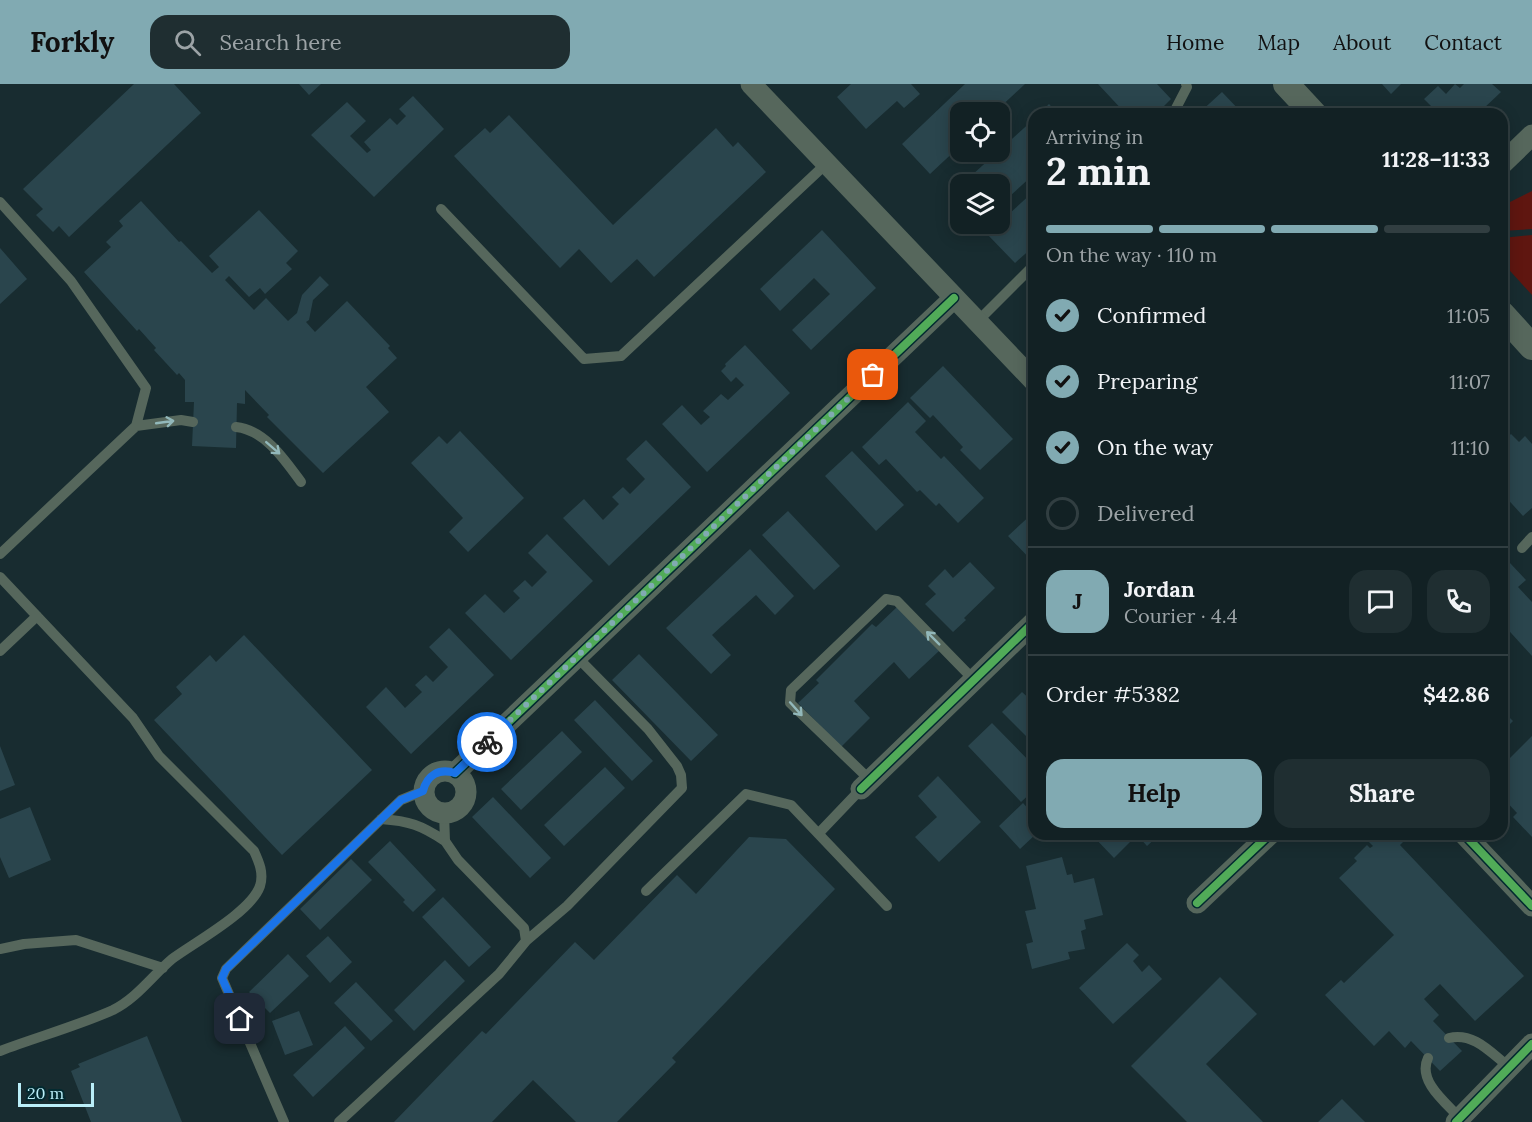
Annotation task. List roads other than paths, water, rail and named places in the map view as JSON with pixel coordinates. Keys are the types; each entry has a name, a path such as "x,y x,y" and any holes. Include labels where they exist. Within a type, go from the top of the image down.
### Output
{"street":[{"path":"751,84 1028,375"},
{"path":"1286,84 1308,108"},
{"path":"1508,158 1532,135"},
{"path":"455,773 954,298"},
{"path":"1508,321 1532,347"},
{"path":"866,785 1028,628"},
{"path":"448,771 455,773 464,784 465,798 457,809 444,813 437,812 427,804 423,791 425,784 434,773 448,771"},
{"path":"1197,903 1264,840"},
{"path":"1470,840 1532,906"},
{"path":"1458,1120 1532,1044"}],"lane":[{"path":"1176,108 1187,87 1186,84"},
{"path":"441,209 584,359 621,356 827,164"},
{"path":"0,202 71,281 146,388 136,426 0,554"},
{"path":"977,322 1028,271"},
{"path":"136,426 181,420 193,422"},
{"path":"236,427 249,428 279,452 301,482"},
{"path":"1522,548 1532,537"},
{"path":"0,577 133,718 159,756 254,850 261,867 260,885 251,901 163,968 132,999 113,1010 0,1051"},
{"path":"819,832 866,785 790,703 791,690 886,599 897,601 974,680"},
{"path":"0,651 37,616"},
{"path":"339,1122 499,974 526,941 567,906 682,788 681,775 677,766 648,729 577,657"},
{"path":"284,1122 222,978 226,969 401,800 423,791"},
{"path":"646,891 746,794 791,805 887,906"},
{"path":"444,813 445,841"},
{"path":"381,819 404,820 427,829 445,841 458,860 524,928 526,941"},
{"path":"0,949 24,944 76,940 163,968"},
{"path":"1449,1038 1460,1035 1476,1040 1509,1067"},
{"path":"1428,1058 1424,1065 1428,1080 1458,1120"}]}
